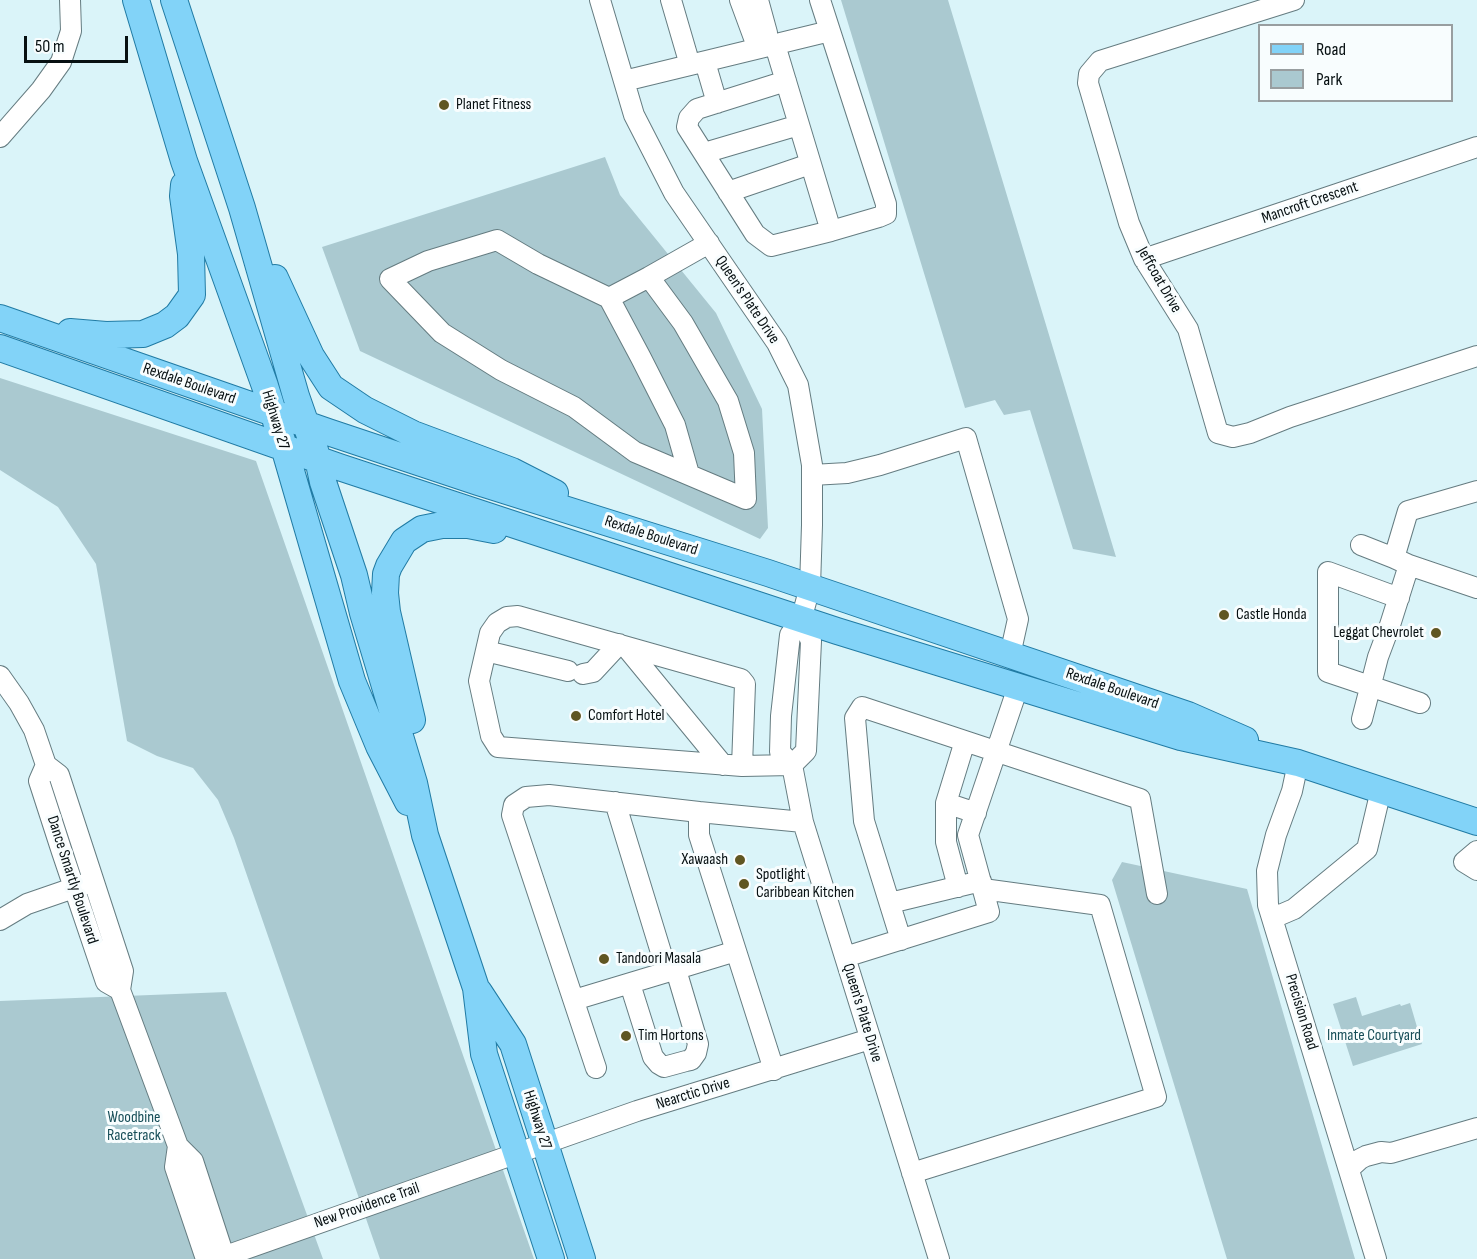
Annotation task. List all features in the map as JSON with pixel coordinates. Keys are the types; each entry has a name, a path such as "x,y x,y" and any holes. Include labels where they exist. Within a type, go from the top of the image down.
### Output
{"main road":[{"name":"Highway 27","path":"136,0 184,161 265,386 352,681 379,746 425,835"},
{"name":"Highway 27","path":"174,0 242,208 293,385 354,575 363,613 414,783 425,835 477,988 484,1054 551,1259"},
{"path":"30,329 106,335 143,334 165,325 177,316 192,295 191,254 183,196 184,161"},
{"path":"242,208 311,356 331,387 365,410 413,434 512,471 623,526"},
{"name":"Rexdale Boulevard","path":"0,318 478,482 810,587 1188,715 1298,764"},
{"name":"Rexdale Boulevard","path":"0,348 318,459 801,620 1181,737 1298,764 1477,822"},
{"path":"414,783 412,720 387,612 385,593 389,566 404,541 431,526 468,525 509,533 542,533"},
{"name":"Highway 27","path":"477,988 513,1044 582,1259"}],"street":[{"path":"0,137 41,90 61,62 71,31 70,0"},
{"name":"Queen's Plate Drive","path":"600,0 634,115 659,164 675,193 777,343 798,385 812,465 810,587 801,620 790,635 781,716 780,752 792,765 803,822 939,1259"},
{"path":"671,0 717,103"},
{"path":"740,0 754,38 768,44"},
{"path":"751,0 768,44 786,81 831,231"},
{"path":"758,0 768,33 768,44"},
{"path":"786,81 697,109 688,118 687,127 755,234 771,246 886,214 886,204 820,0"},
{"name":"Jeffcoat Drive","path":"1293,0 1100,61 1089,74 1088,83 1129,223 1144,259 1188,329 1218,433 1233,437 1250,433 1477,356"},
{"path":"624,81 768,44 830,31"},
{"path":"704,153 799,124"},
{"name":"Mancroft Crescent","path":"1144,259 1477,147"},
{"path":"728,192 810,164"},
{"path":"649,277 683,323 728,400 744,453 746,499 635,452 574,407 501,370 442,333 390,279 428,261 497,240 538,264 609,298 675,425 689,474"},
{"path":"609,298 709,243"},
{"path":"812,476 847,473 868,468 966,438 1018,619 1010,655"},
{"path":"1362,718 1378,657 1399,598 1407,511 1477,491"},
{"path":"1360,545 1477,588"},
{"path":"1399,598 1328,572 1328,672 1420,703"},
{"path":"733,765 745,684 741,679 518,616 507,617 497,623 490,633 479,681 491,736 498,747 733,765 792,765 806,751 811,641 801,620"},
{"path":"622,646 733,765"},
{"path":"486,651 576,672 593,672 622,646"},
{"name":"Dance Smartly Boulevard","path":"0,676 34,730 46,765 59,775 123,971 120,990 178,1146 192,1161 218,1258"},
{"path":"845,957 989,912 968,835 1018,687"},
{"path":"901,940 864,821 855,718 862,707 1140,800 1157,894"},
{"path":"958,887 946,842 946,803 965,741"},
{"name":"Precision Road","path":"1298,764 1267,871 1268,905 1376,1259"},
{"name":"Dance Smartly Boulevard","path":"46,765 39,781 74,888 106,982 120,990"},
{"path":"1273,918 1294,909 1367,849 1381,790"},
{"path":"596,1068 512,815 514,806 526,797 549,795 803,822"},
{"path":"615,802 698,1044 691,1060 664,1067 653,1058 630,984"},
{"path":"946,803 976,813"},
{"path":"699,812 699,835 774,1070"},
{"path":"1477,851 1464,862 1477,870"},
{"path":"0,920 27,904 93,881"},
{"path":"890,903 958,887 982,885 1100,905 1156,1097 912,1173"},
{"path":"574,1000 736,951"},
{"name":"Nearctic Drive","path":"517,1154 637,1111 870,1040"},
{"path":"1349,1169 1363,1168 1384,1161 1391,1153 1477,1128"},
{"name":"New Providence Trail","path":"218,1258 517,1154"}],"green space":[{"path":"841,0 948,0 1116,557 1073,549 1030,410 1004,415 995,400 965,408"},
{"path":"605,157 620,195 716,313 762,409 768,528 760,539 360,351 322,247"},
{"path":"0,378 256,461 534,1259 380,1259 234,838 218,800 193,768 157,756 127,741 96,564 58,507 0,470"},
{"path":"1122,862 1247,889 1355,1259 1227,1259 1112,880"},
{"name":"Woodbine Racetrack","path":"226,992 323,1259 0,1259 0,1001"},
{"name":"Inmate Courtyard","path":"1356,997 1362,1016 1410,1003 1422,1044 1353,1066 1333,1004"}],"place":[{"name":"Planet Fitness","path":"444,105"},
{"name":"Castle Honda","path":"1224,615"},
{"name":"Leggat Chevrolet","path":"1436,633"},
{"name":"Comfort Hotel","path":"576,716"},
{"name":"Xawaash","path":"740,860"},
{"name":"Spotlight Caribbean Kitchen","path":"744,884"},
{"name":"Tandoori Masala","path":"604,959"},
{"name":"Tim Hortons","path":"626,1036"}]}
